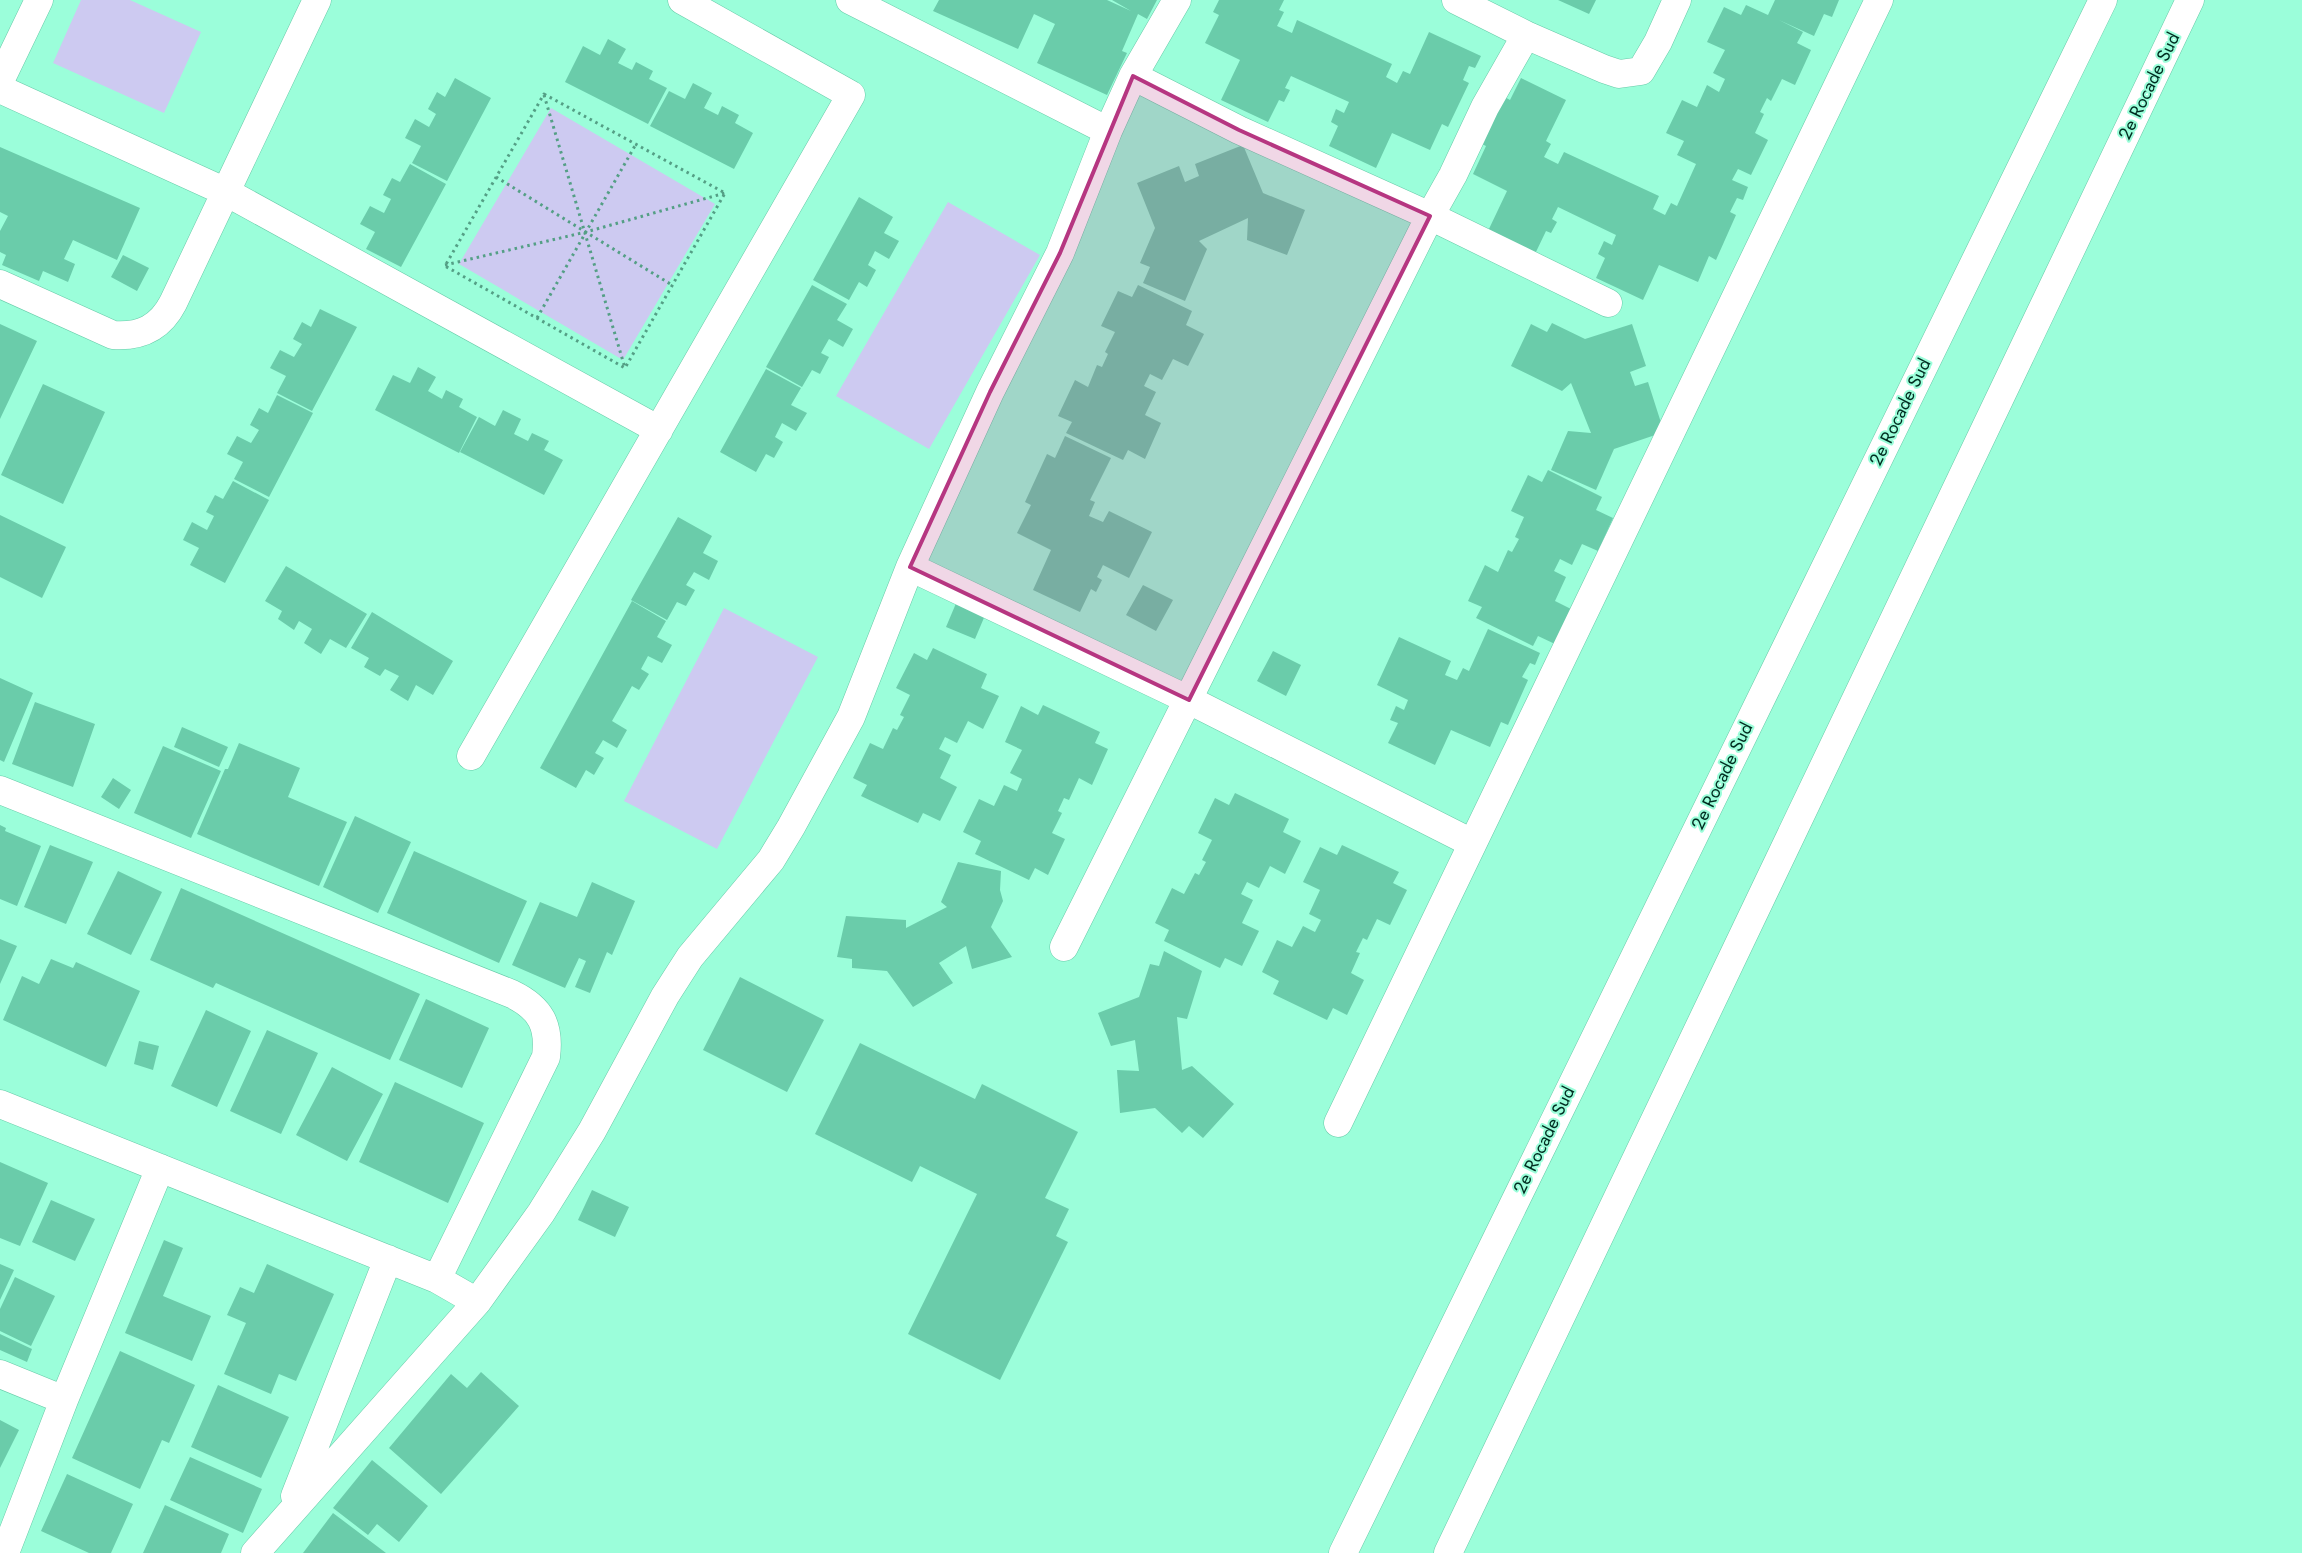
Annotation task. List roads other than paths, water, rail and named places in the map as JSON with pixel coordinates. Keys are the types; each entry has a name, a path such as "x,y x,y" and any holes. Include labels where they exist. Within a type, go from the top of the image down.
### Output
{"main road":[{"path":"0,82 39,0"},
{"path":"0,284 113,335 128,336 142,333 156,326 166,316 317,0"},
{"path":"472,756 851,95 682,0"},
{"path":"850,0 1108,131"},
{"path":"255,1553 477,1302 540,1213 592,1131 665,996 690,957 771,860 791,827 851,717 910,567 990,392 1060,253 1108,131 1133,76 1177,0"},
{"path":"1456,0 1526,35 1619,74 1641,71 1658,42 1676,0"},
{"path":"1338,1123 1879,0"},
{"name":"2e Rocade Sud","path":"1343,1553 2103,0"},
{"name":"2e Rocade Sud","path":"1448,1553 2190,0"},
{"path":"1064,947 1430,216 1453,175 1485,106 1526,35"},
{"path":"1133,76 1239,130 1430,216 1608,303"},
{"path":"0,89 226,192 659,430"},
{"path":"910,567 1189,700 1472,843"},
{"path":"0,790 512,994 526,1001 538,1012 545,1026 548,1042 546,1057 437,1279"},
{"path":"0,1104 437,1279 477,1302"},
{"path":"5,1553 64,1400 160,1168"},
{"path":"288,1514 388,1259"},
{"path":"0,1374 64,1400"}]}
